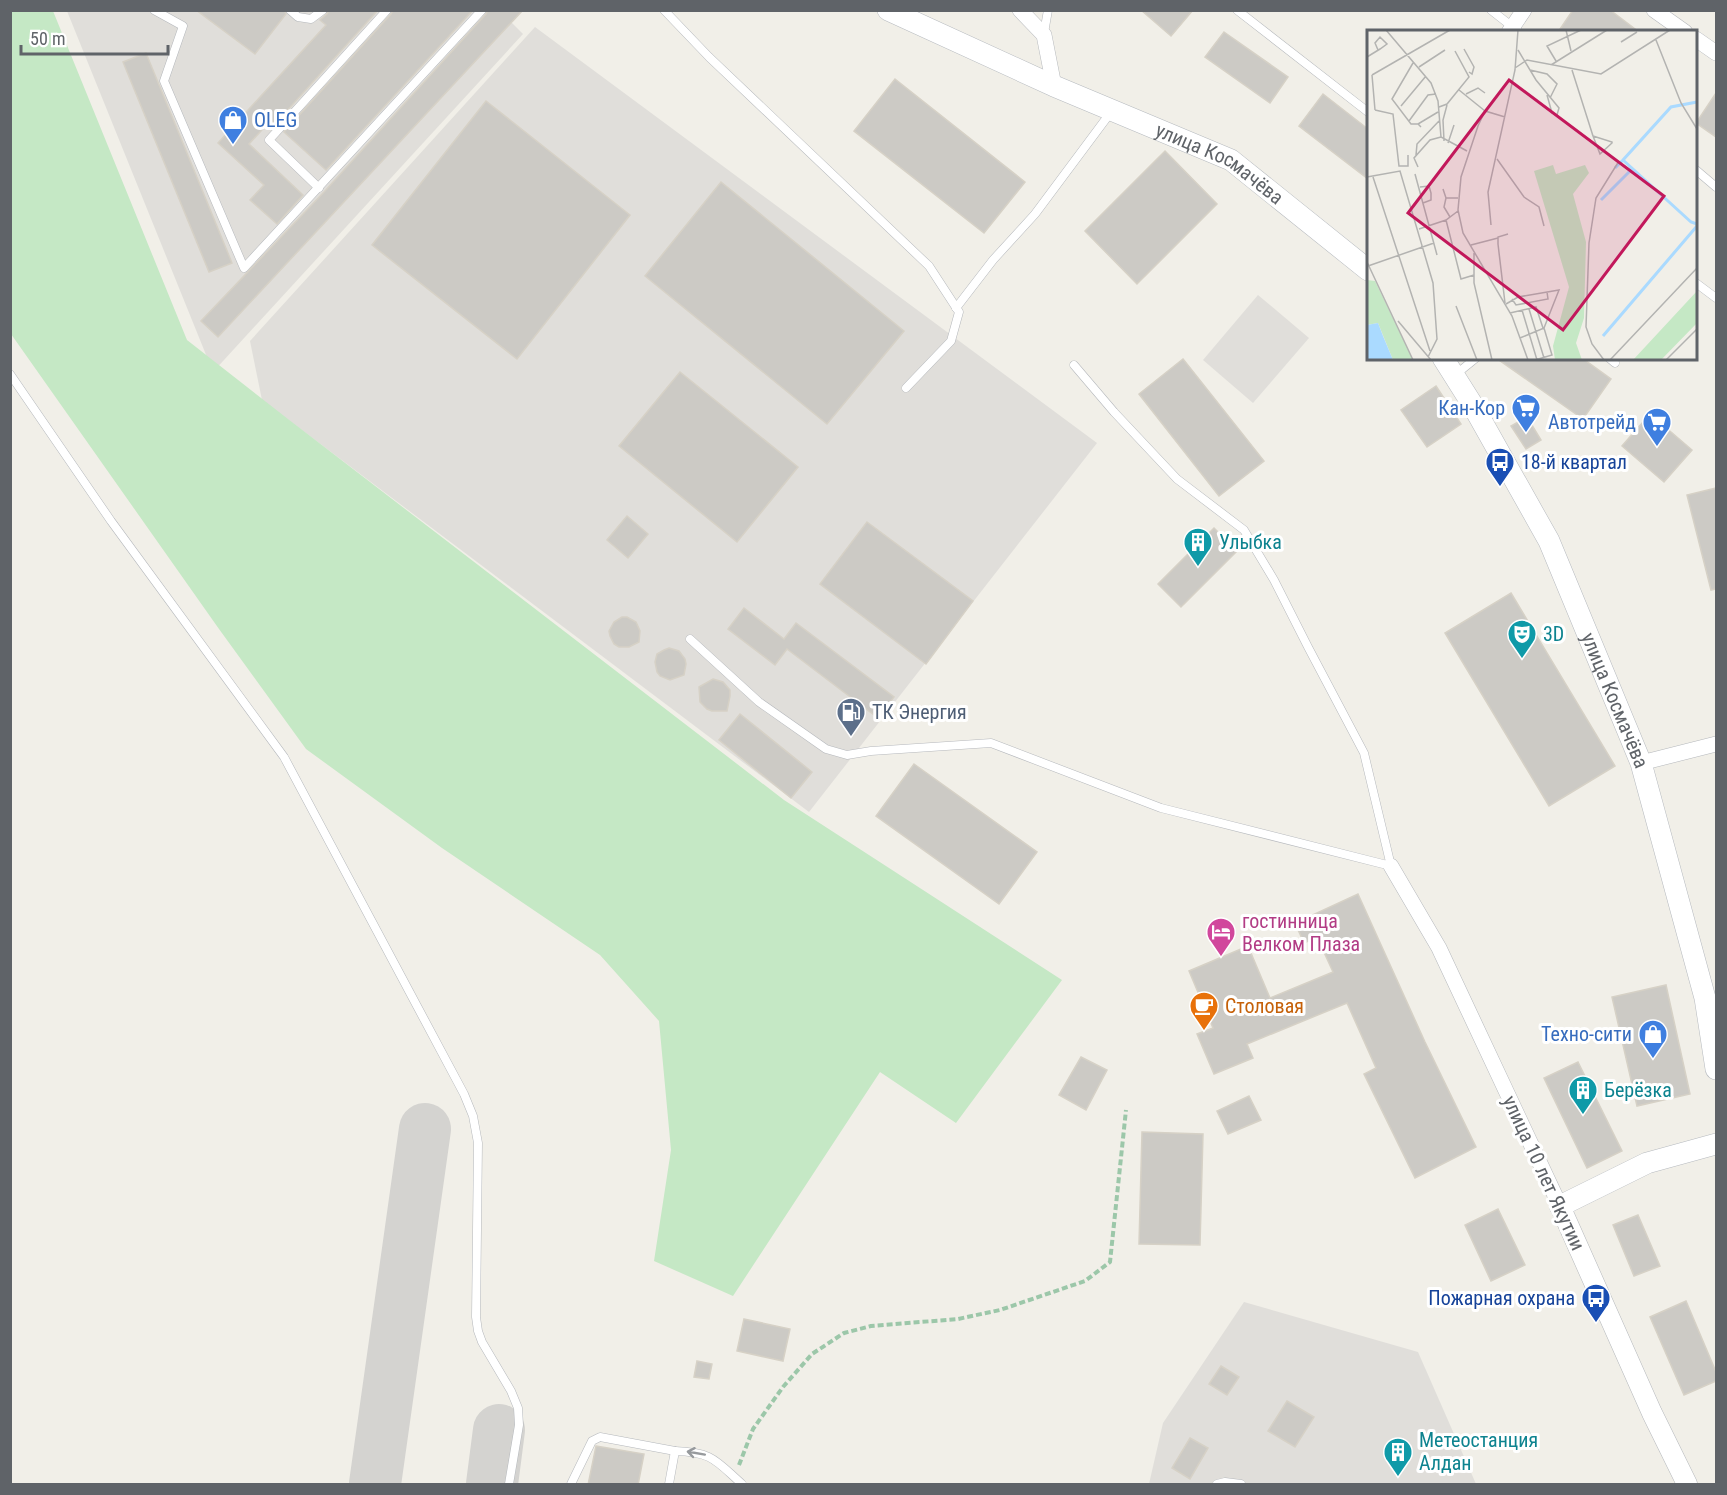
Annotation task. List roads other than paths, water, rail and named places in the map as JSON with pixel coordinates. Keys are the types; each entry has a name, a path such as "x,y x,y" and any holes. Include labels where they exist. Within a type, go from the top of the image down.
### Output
{"main road":[{"name":"улица Космачёва","path":"888,10 1054,86 1231,160 1367,269"},
{"name":"улица Космачёва","path":"1449,367 1549,542 1641,763 1705,998 1716,1069"},
{"path":"1560,1206 1647,1163 1716,1144"}],"street":[{"path":"1020,10 1044,35 1054,86"},
{"path":"1513,30 1524,10"},
{"path":"1654,10 1682,30"},
{"path":"1697,40 1716,53"},
{"path":"1641,763 1716,744"},
{"name":"улица 10 лет Якутии","path":"1391,866 1439,948 1687,1485"}],"lane":[{"path":"154,10 183,26 164,81 244,268 482,10"},
{"path":"290,10 298,16 311,19 323,10"},
{"path":"319,188 269,140 387,10"},
{"path":"664,10 718,65 928,266 959,312 951,341 906,388"},
{"path":"1044,35 1048,10"},
{"path":"1237,10 1367,111"},
{"path":"1491,10 1513,30"},
{"path":"956,308 993,261 1035,214 1112,110"},
{"path":"1697,172 1716,187"},
{"path":"1697,284 1716,298"},
{"path":"1449,367 1470,360"},
{"path":"690,639 759,702 826,749 847,755 872,751 991,743 1161,808 1391,866 1364,753 1274,580 1244,531 1177,479 1114,412 1074,365"},
{"path":"10,374 111,522 284,757 464,1094 473,1116 478,1143 476,1317 478,1331 518,1408 519,1425 509,1485"},
{"path":"571,1485 592,1441 600,1437 703,1454 714,1460 741,1483"},
{"path":"669,1485 675,1451"},
{"path":"1217,1485 1225,1482 1241,1485"}],"place":[{"name":"OLEG","path":"233,146"},
{"name":"Кан-Кор","path":"1526,434"},
{"name":"Автотрейд","path":"1657,448"},
{"name":"18-й квартал","path":"1500,488"},
{"name":"Улыбка","path":"1198,568"},
{"name":"3D","path":"1522,660"},
{"name":"ТК Энергия","path":"851,738"},
{"name":"гостинница Велком Плаза","path":"1221,958"},
{"name":"Столовая","path":"1204,1032"},
{"name":"Техно-сити","path":"1653,1060"},
{"name":"Берёзка","path":"1583,1116"},
{"name":"Пожарная охрана","path":"1596,1324"},
{"name":"Метеостанция Алдан","path":"1398,1478"}]}
